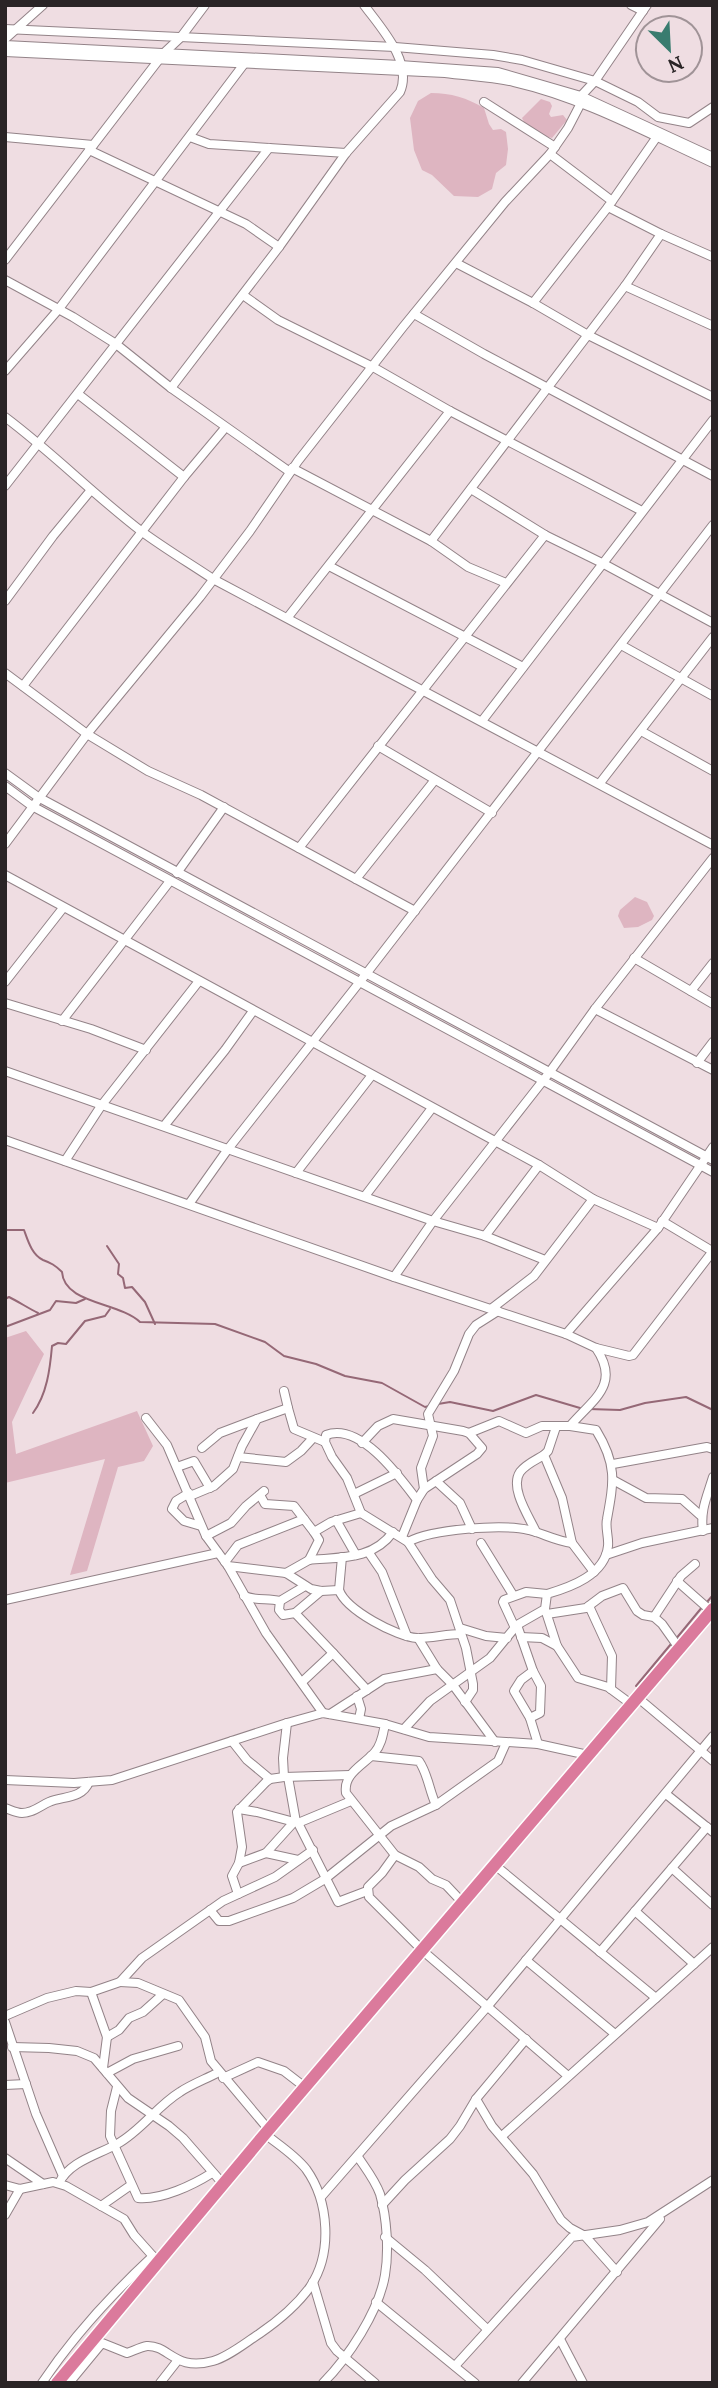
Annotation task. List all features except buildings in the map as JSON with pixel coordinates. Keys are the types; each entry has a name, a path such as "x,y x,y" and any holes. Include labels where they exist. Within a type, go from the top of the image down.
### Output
{"highway":[{"path":"57,2383 156,2259 224,2185 712,1610"}],"street":[{"path":"5,39 43,5"},
{"path":"5,260 162,56 181,37 205,5"},
{"path":"171,388 279,247 346,153 400,92 404,83 395,47 365,5"},
{"path":"5,844 38,797 250,531 291,470 505,202 552,150 568,128 581,100 645,8 631,5"},
{"path":"5,29 395,47 503,57 595,81 638,102 658,117 689,122 713,107"},
{"path":"5,45 162,56 498,72 581,100 713,157"},
{"path":"5,52 162,56 244,64 401,68"},
{"path":"5,371 58,310 244,64"},
{"path":"581,100 713,163"},
{"path":"484,102 552,150 610,204 661,234 713,257"},
{"path":"5,137 91,147 153,181 246,224 279,247"},
{"path":"190,137 209,144 346,153"},
{"path":"533,303 610,204 656,138"},
{"path":"5,486 269,148"},
{"path":"431,541 625,286 661,234"},
{"path":"456,263 713,397"},
{"path":"5,281 116,344 225,428 291,470 431,541 468,567 506,583"},
{"path":"625,286 713,327"},
{"path":"243,295 278,320 373,367 450,411 642,511"},
{"path":"414,314 713,476"},
{"path":"78,394 184,477"},
{"path":"288,617 450,411"},
{"path":"5,417 39,442 142,532 212,579 713,845"},
{"path":"482,720 713,420"},
{"path":"23,686 225,428"},
{"path":"471,489 545,535 713,623"},
{"path":"5,601 91,490"},
{"path":"190,1204 228,1149 492,813 713,525"},
{"path":"299,848 545,535"},
{"path":"329,566 523,667"},
{"path":"600,783 713,637"},
{"path":"621,645 713,696"},
{"path":"5,673 88,734 148,771 224,807 415,911"},
{"path":"642,731 713,771"},
{"path":"378,747 492,813"},
{"path":"5,773 38,797 713,1172"},
{"path":"356,879 434,781"},
{"path":"5,786 32,806 170,881 363,978"},
{"path":"177,873 224,807"},
{"path":"394,1277 433,1221 546,1077 594,1009 713,858"},
{"path":"5,876 539,1165 593,1199 660,1224 713,1251 629,1356 596,1348 566,1334 394,1277 5,1140"},
{"path":"62,1021 170,881"},
{"path":"5,982 63,908"},
{"path":"634,958 713,1004"},
{"path":"691,991 713,963"},
{"path":"65,1161 101,1106 199,981"},
{"path":"5,1003 146,1050"},
{"path":"594,1009 713,1070"},
{"path":"164,1126 225,1051 253,1011"},
{"path":"697,1063 713,1042"},
{"path":"5,1071 433,1221 485,1236 545,1260"},
{"path":"296,1172 372,1076"},
{"path":"546,1077 709,1158"},
{"path":"365,1196 432,1108"},
{"path":"566,1334 660,1224 700,1165 709,1158 713,1147"},
{"path":"485,1236 539,1165"},
{"path":"424,1489 421,1468 433,1436 428,1414 454,1371 469,1334 476,1325 529,1281 593,1199"},
{"path":"570,1426 605,1386 607,1370 596,1348"},
{"path":"284,1391 294,1429 325,1443"},
{"path":"202,1448 220,1433 288,1408"},
{"path":"146,1418 167,1445 206,1536 227,1564 266,1633 327,1714 385,1724 429,1737 538,1744 588,1755"},
{"path":"201,1526 184,1521 172,1509 176,1501 210,1488 233,1469 257,1419"},
{"path":"362,1443 378,1426 391,1419 469,1433 499,1421 526,1433 542,1426 596,1430 613,1464 607,1521 609,1544 606,1555 594,1572 561,1590 547,1594 532,1591 513,1595 503,1602 541,1686 540,1713 530,1718"},
{"path":"537,1532 519,1493 519,1473 548,1451 556,1427"},
{"path":"401,1537 424,1489 472,1459 481,1450 469,1433"},
{"path":"417,1500 374,1450 347,1435 326,1435 325,1443 354,1494 361,1513 401,1537 450,1600 461,1631 473,1688 465,1702"},
{"path":"238,1457 286,1462 313,1438"},
{"path":"613,1464 707,1447 713,1449"},
{"path":"544,1455 562,1498 572,1543 594,1572"},
{"path":"177,1467 194,1461 210,1488"},
{"path":"354,1494 397,1474"},
{"path":"703,1531 701,1515 713,1477"},
{"path":"613,1480 646,1499 682,1499 701,1515"},
{"path":"436,1481 460,1503 472,1529"},
{"path":"206,1536 231,1523 262,1493 264,1504 294,1506 314,1532 319,1540 309,1560"},
{"path":"314,1532 336,1520 361,1513"},
{"path":"227,1564 238,1545 304,1519"},
{"path":"336,1520 356,1555"},
{"path":"286,1573 309,1560 369,1553 401,1537 472,1529 507,1528 537,1532 558,1541 572,1543"},
{"path":"606,1555 642,1543 713,1528"},
{"path":"481,1543 513,1595"},
{"path":"5,1600 218,1553"},
{"path":"369,1553 382,1572 407,1636"},
{"path":"342,1557 339,1590 344,1598 391,1630 418,1638 461,1631 507,1638"},
{"path":"227,1564 286,1573 305,1586 321,1591 339,1590"},
{"path":"654,1616 677,1581 695,1564"},
{"path":"677,1581 712,1610"},
{"path":"244,1596 256,1600 270,1598 280,1601 305,1586"},
{"path":"404,1729 430,1701 490,1658 516,1627 546,1611 589,1606 602,1596 623,1588 640,1614 654,1616 679,1648"},
{"path":"280,1601 279,1610 283,1615 295,1613 321,1591"},
{"path":"547,1594 546,1611 557,1646 578,1678 611,1689 634,1701 713,1761"},
{"path":"589,1606 612,1656 611,1689"},
{"path":"295,1613 367,1690"},
{"path":"521,1637 542,1638 557,1646"},
{"path":"418,1638 437,1669 453,1685 495,1742"},
{"path":"302,1682 333,1653"},
{"path":"5,1780 112,1780 287,1723 327,1714 384,1679 437,1669"},
{"path":"533,1671 521,1680 514,1691 530,1718 538,1744"},
{"path":"357,1696 359,1719"},
{"path":"287,1723 283,1758 296,1822 338,1902 367,1891"},
{"path":"385,1724 379,1747 351,1775 345,1789 351,1801 381,1834 395,1855 446,1885 463,1903"},
{"path":"321,2197 487,2007 713,1736"},
{"path":"232,1741 247,1760 270,1779"},
{"path":"210,1910 219,1921 232,1921 293,1898 325,1879 395,1824 436,1805 498,1761 506,1743"},
{"path":"371,1756 419,1760 429,1780 429,1788 436,1805"},
{"path":"238,1894 232,1876 239,1863 242,1847 237,1815 239,1809 270,1779 351,1775"},
{"path":"5,1808 22,1813 32,1811 83,1791 89,1782"},
{"path":"600,1952 672,1868 710,1829 666,1794"},
{"path":"239,1863 266,1853 296,1822 351,1801"},
{"path":"239,1809 296,1822"},
{"path":"120,1982 142,1958 210,1910 275,1877 313,1850"},
{"path":"266,1853 298,1860"},
{"path":"395,1855 368,1887 369,1897 422,1951 568,2076"},
{"path":"496,1866 656,1998"},
{"path":"672,1868 713,1905"},
{"path":"635,1912 694,1964"},
{"path":"502,2136 713,1947"},
{"path":"526,1960 615,2034"},
{"path":"5,2016 47,1998 76,1991 91,1992 120,1982 138,1983 179,2000 205,2037 210,2059 221,2075 267,2132 298,2161 321,2197 324,2245 320,2265 313,2282 271,2326 216,2360 192,2365 155,2347 147,2346 124,2353 102,2343 69,2383"},
{"path":"91,1992 107,2036 105,2071"},
{"path":"107,2036 118,2030 129,2018 145,2011 162,1995"},
{"path":"5,2022 9,2043 61,2179 124,2219 134,2235 156,2259 105,2301 64,2349 42,2383"},
{"path":"382,2205 450,2139 476,2099 526,2039"},
{"path":"9,2043 77,2052 94,2058 117,2087 137,2106 183,2138 224,2185"},
{"path":"105,2071 131,2059 178,2046"},
{"path":"5,2185 20,2189 61,2179 77,2164 114,2146 140,2129 179,2092 258,2062 284,2071 306,2088"},
{"path":"5,2085 26,2084"},
{"path":"117,2087 110,2129 114,2146 138,2198 143,2199 193,2184 212,2173"},
{"path":"476,2099 492,2126 533,2174 561,2220 585,2236 617,2272"},
{"path":"323,2383 345,2358 376,2302 385,2275 382,2205 370,2172 358,2157"},
{"path":"5,2158 43,2184"},
{"path":"522,2383 663,2214 678,2201 713,2180"},
{"path":"101,2206 131,2185"},
{"path":"5,2215 20,2189"},
{"path":"456,2366 572,2237 633,2227 663,2214"},
{"path":"385,2237 425,2270 487,2329"},
{"path":"313,2282 331,2343 375,2383"},
{"path":"376,2302 475,2383"},
{"path":"560,2339 583,2383"},
{"path":"160,2383 178,2360"}],"shaded area":[{"path":"431,93 452,95 478,104 484,108 493,130 501,129 506,132 506,165 496,173 492,189 478,197 454,196 432,175 422,170 414,150 410,118 418,101"},
{"path":"541,99 550,102 551,117 563,115 567,120 552,138 531,129 522,118"},
{"path":"635,897 647,902 654,916 652,920 638,927 624,928 618,916 620,910"},
{"path":"26,1331 44,1354 12,1422 16,1454 137,1411 153,1446 144,1461 118,1467 87,1571 70,1575 105,1459 5,1483 5,1338"}],"waterway":[{"path":"5,1230 24,1230 36,1255 62,1272 65,1283 82,1297 131,1315 140,1322 215,1324 265,1342 284,1356 316,1364 345,1376 382,1383 425,1407 429,1406"},
{"path":"107,1246 119,1264 118,1274 123,1278 125,1288 132,1287 145,1302 155,1324"},
{"path":"5,1299 9,1297 38,1313"},
{"path":"5,1327 50,1310 56,1301 76,1303 85,1299"},
{"path":"33,1413 45,1390 52,1346 58,1343 66,1344 85,1321 105,1316 110,1309"},
{"path":"438,1404 450,1402 493,1411 536,1395 580,1408"},
{"path":"589,1409 620,1410 686,1397 713,1410"},
{"path":"707,1602 713,1595"},
{"path":"675,1640 703,1606"},
{"path":"636,1686 671,1644"}]}
